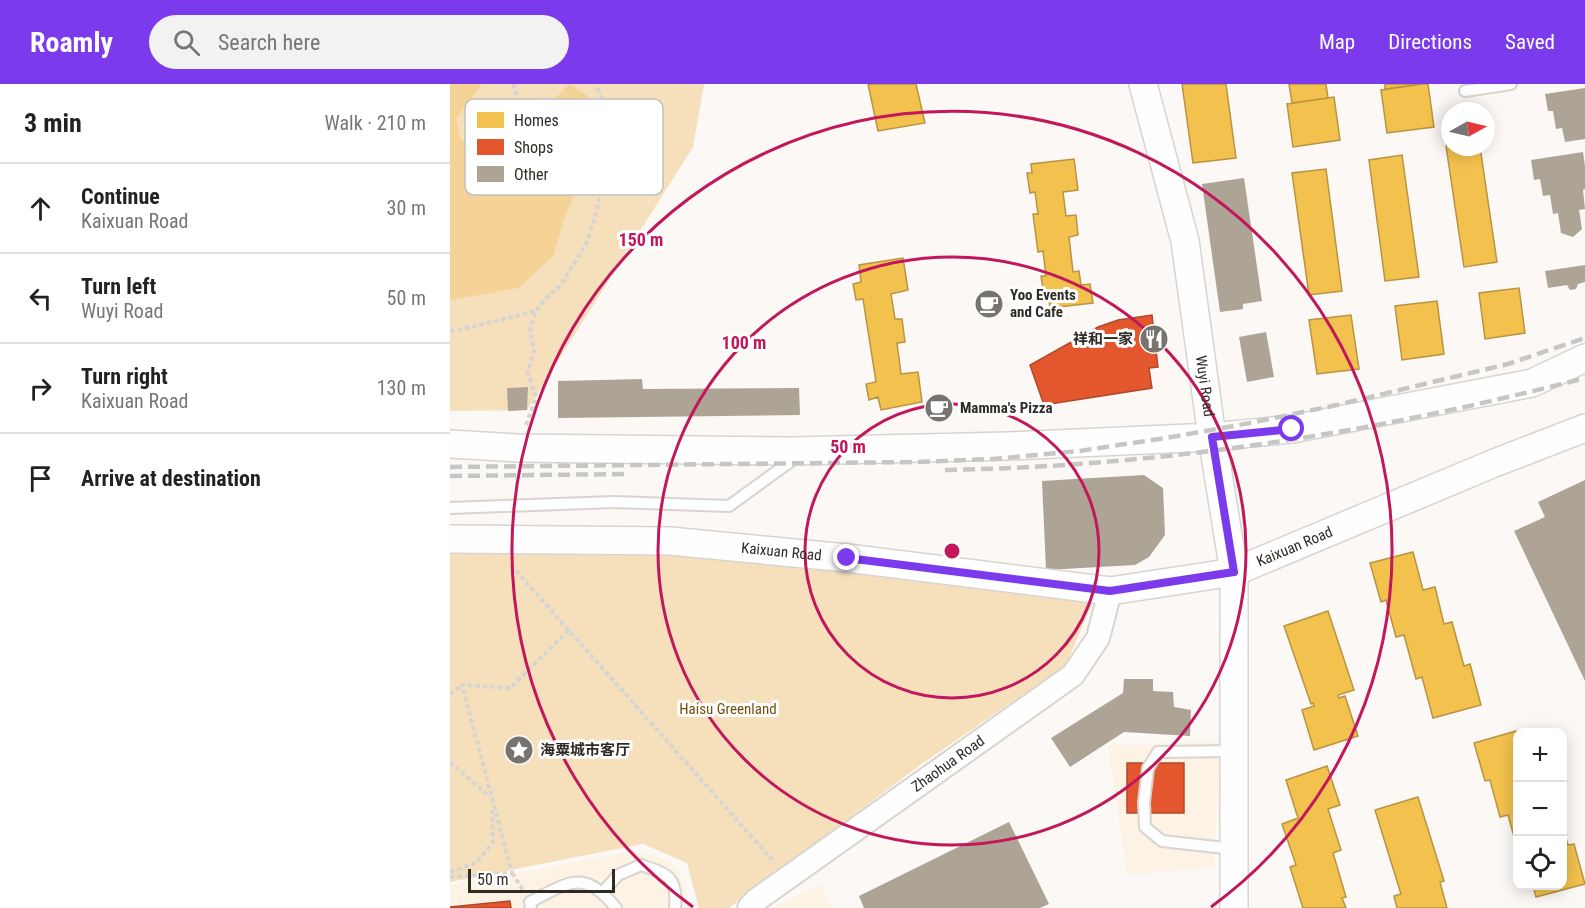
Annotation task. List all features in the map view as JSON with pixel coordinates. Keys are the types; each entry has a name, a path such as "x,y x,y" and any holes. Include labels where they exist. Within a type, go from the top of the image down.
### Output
{"street":[{"name":"Wuyi Road","path":"1143,84 1185,241 1212,437 1234,572 1234,908"},
{"path":"450,444 516,448 806,451 1008,446 1212,437 1292,429 1532,383 1585,358"},
{"name":"Kaixuan Road","path":"450,539 670,540 847,558 1110,591 1234,572 1492,464 1585,428"},
{"name":"Zhaohua Road","path":"749,908 755,901 1073,675 1098,638 1110,591"}],"lane":[{"path":"1465,92 1511,84"},
{"path":"450,508 614,502 729,506 806,451"},
{"path":"1234,751 1158,752 1148,768 1144,802 1145,827 1162,841 1234,849"},
{"path":"603,892 618,876 641,865 666,873 677,890 675,908"},
{"path":"530,905 564,884 584,881 603,892 616,908"}],"path":[{"path":"513,84 518,99"},
{"path":"596,84 602,99"},
{"path":"516,448 536,397 528,373 534,350 530,328 536,311 560,286 587,242 599,195"},
{"path":"450,331 536,311"},
{"path":"511,565 788,878"},
{"path":"450,694 462,685 510,688 569,630"},
{"path":"462,685 512,873 530,905"},
{"path":"450,762 492,799 493,843 476,863 450,872"},
{"path":"450,878 512,873"}],"shaded area":[{"path":"450,84 482,84 471,99 465,99 465,107 456,119 461,140 465,142 465,195 574,195 553,256 519,288 450,300"},
{"path":"569,84 588,96 589,99 555,99"},
{"path":"1220,742 1214,868 1127,875 1108,745"},
{"path":"633,851 659,857 677,867 686,890 685,908 450,908 450,885"},
{"path":"820,884 832,908 772,908"}],"green space":[{"path":"450,84 704,84 693,147 663,195 663,99 465,99 465,195 663,195 527,410 450,411"},
{"name":"Haisu Greenland","path":"450,543 670,543 1094,599 1066,665 923,763 729,908 699,908 687,863 643,844 450,882"}],"building: Homes":[{"path":"868,84 916,84 925,123 878,131"},
{"path":"1182,84 1226,84 1236,158 1193,163"},
{"path":"1289,84 1326,84 1328,98 1292,103"},
{"path":"1385,84 1422,84 1385,89"},
{"path":"1428,84 1434,127 1387,133 1381,90"},
{"path":"1334,97 1340,140 1293,147 1287,104"},
{"path":"1402,155 1419,277 1385,281 1369,160"},
{"path":"1447,156 1481,156 1497,262 1464,267"},
{"path":"1074,159 1078,190 1063,192 1066,216 1076,215 1078,235 1069,237 1073,272 1079,271 1081,285 1090,284 1093,303 1050,308 1048,295 1044,296 1041,276 1046,276 1043,251 1038,252 1033,214 1038,214 1035,192 1030,193 1027,173 1032,173 1031,164"},
{"path":"1326,169 1342,291 1309,295 1292,173"},
{"path":"903,258 908,290 891,294 895,319 902,319 905,342 897,343 901,374 918,372 922,402 881,410 878,397 869,400 866,384 876,382 863,299 856,300 853,284 861,282 859,265"},
{"path":"1519,288 1525,333 1485,339 1479,293"},
{"path":"1437,301 1444,354 1402,360 1395,306"},
{"path":"1351,315 1359,369 1317,374 1309,320"},
{"path":"1413,552 1423,590 1435,587 1444,624 1452,622 1464,666 1470,664 1481,705 1433,718 1422,677 1416,679 1404,635 1396,637 1386,600 1381,602 1370,563"},
{"path":"1328,611 1354,690 1338,695 1339,698 1345,696 1358,736 1314,750 1302,710 1314,706 1313,703 1311,704 1284,626"},
{"path":"1513,732 1513,833 1508,815 1500,817 1490,780 1485,781 1474,743"},
{"path":"1327,766 1340,805 1328,809 1341,850 1333,853 1346,897 1342,898 1346,908 1303,908 1290,867 1296,865 1282,824 1298,818 1286,780"},
{"path":"1418,797 1444,881 1440,882 1447,908 1397,908 1394,896 1401,894 1375,810"},
{"path":"1567,842 1568,845 1574,844 1585,884 1567,889"},
{"path":"1534,890 1562,890 1536,897"}],"building: Shops":[{"path":"1152,315 1158,367 1149,368 1152,388 1044,405 1030,365 1098,327 1118,320"},
{"path":"1127,763 1184,763 1184,813 1127,813"},
{"path":"510,901 511,908 450,908 450,907"}],"building: Other":[{"path":"1585,88 1585,139 1565,142 1562,128 1556,129 1553,111 1548,111 1545,94"},
{"path":"1583,152 1585,209 1579,210 1582,229 1573,237 1561,233 1558,213 1553,214 1550,195 1543,196 1540,179 1534,180 1531,160"},
{"path":"1244,178 1262,301 1243,304 1243,309 1220,312 1202,184"},
{"path":"1585,265 1585,282 1578,284 1576,289 1570,290 1567,285 1548,288 1545,271"},
{"path":"1266,332 1274,377 1247,382 1239,337"},
{"path":"642,379 643,389 799,388 800,415 558,418 558,381"},
{"path":"528,387 527,410 508,411 507,388"},
{"path":"1144,475 1163,488 1165,535 1149,557 1135,565 1046,570 1042,481"},
{"path":"1585,480 1585,681 1514,531 1545,517 1538,502"},
{"path":"1124,679 1153,679 1153,691 1173,692 1174,707 1191,710 1190,736 1124,732 1070,767 1051,738 1123,693"},
{"path":"1009,822 1049,904 1040,908 864,908 859,896"}],"railway":[{"path":"450,467 916,462 993,459 1079,451 1166,438 1337,405 1508,364 1585,338"},
{"path":"945,470 1108,462 1268,443 1427,415 1585,378"},
{"path":"450,476 630,474"}],"place":[{"name":"Yoo Events and Cafe","path":"989,304"},
{"name":"祥和一家","path":"1154,339"},
{"name":"Mamma's Pizza","path":"939,408"},
{"name":"海粟城市客厅","path":"519,750"}],"route":[{"path":"847,558 1110,591 1234,572 1212,437 1292,429"}]}
